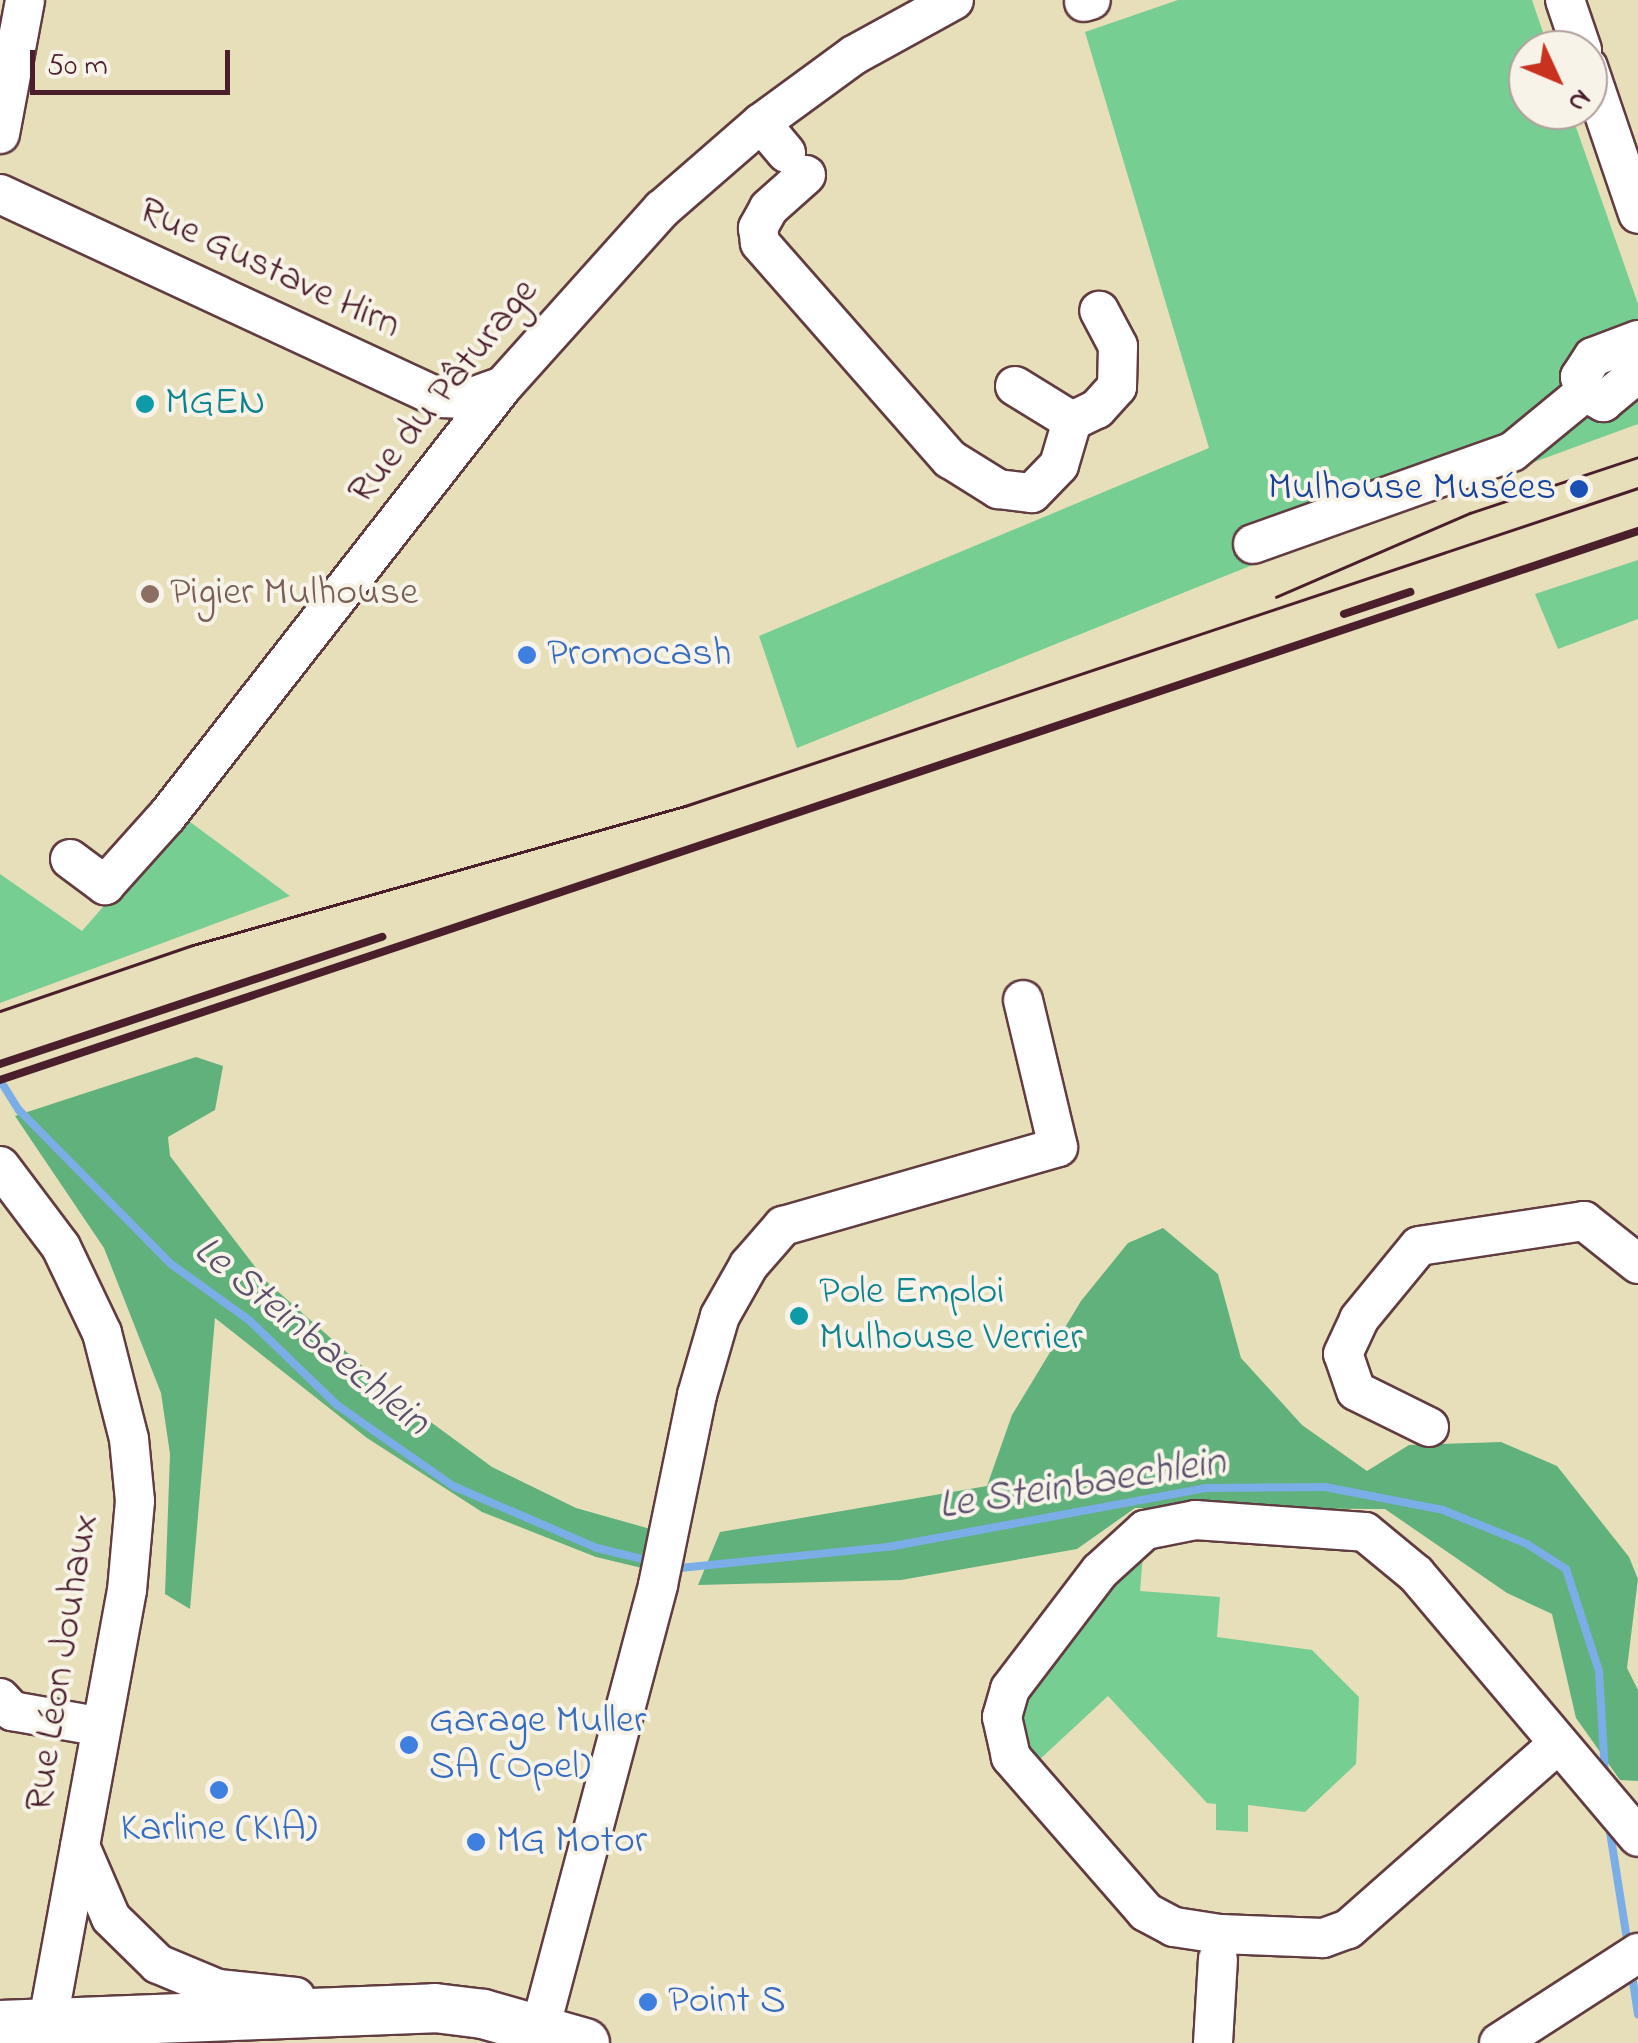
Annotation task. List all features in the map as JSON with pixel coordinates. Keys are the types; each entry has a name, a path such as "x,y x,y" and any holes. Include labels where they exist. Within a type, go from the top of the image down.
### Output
{"main road":[{"path":"0,2026 45,2034 385,2008 483,2014 585,2043"}],"street":[{"path":"0,134 25,0"},
{"name":"Rue du Pâturage","path":"70,859 105,885 166,816 502,386 662,209 761,123 891,30 954,0"},
{"path":"1565,0 1575,30"},
{"path":"761,123 796,164 758,228 760,243 950,459 998,490 1032,492 1059,465 1072,421 1097,409 1116,387 1118,346 1098,311"},
{"path":"1608,126 1638,214"},
{"name":"Rue Gustave Hirn","path":"0,194 439,398"},
{"path":"1638,340 1592,358 1580,377 1586,392 1603,402 1614,399 1638,373"},
{"path":"448,455 448,420 439,398 467,399 502,386"},
{"path":"1014,386 1072,421"},
{"path":"1253,544 1512,452 1586,392"},
{"path":"540,2028 658,1586 697,1394 720,1316 749,1265 783,1226 1058,1147 1022,1000"},
{"name":"Rue Léon Jouhaux","path":"0,1166 34,1204 83,1290 118,1384 135,1501 127,1590 97,1726 80,1846 45,2034"},
{"path":"1428,1428 1356,1391 1343,1354 1359,1319 1418,1246 1584,1221 1638,1264"},
{"path":"1558,1744 1348,1929 1322,1938 1220,1934 1174,1927 1146,1912 1011,1757 1002,1717 1010,1689 1116,1550 1160,1524 1194,1520 1345,1529 1382,1540 1638,1836"},
{"path":"0,1698 12,1711 97,1726"},
{"path":"80,1846 112,1918 158,1964 218,1989 385,2008"},
{"path":"1213,2043 1218,1960"},
{"path":"1499,2043 1627,1960"}],"green space":[{"path":"1178,0 1532,0 1542,30 1508,30 1508,130 1577,130 1638,304 1638,424 1255,564 797,748 759,636 1209,448 1085,32"},
{"path":"1638,560 1638,619 1558,649 1535,594"},
{"path":"182,816 290,896 0,1003 0,874 82,931"},
{"path":"196,1057 223,1066 215,1110 168,1137 170,1156 266,1281 402,1401 492,1467 576,1508 654,1530 642,1568 596,1557 482,1512 367,1438 215,1318 190,1609 165,1594 170,1454 161,1393 104,1248 15,1116"},
{"path":"1163,1228 1218,1274 1241,1358 1302,1425 1367,1471 1409,1445 1501,1442 1557,1466 1629,1557 1638,1579 1627,1668 1638,1690 1638,1781 1620,1780 1576,1718 1552,1614 1507,1593 1385,1509 1135,1508 1077,1549 901,1580 698,1585 720,1532 987,1486 1012,1415 1081,1301 1128,1243"},
{"path":"1145,1530 1140,1591 1220,1597 1217,1637 1312,1650 1359,1697 1356,1764 1305,1812 1248,1805 1248,1832 1216,1830 1216,1804 1207,1803 1108,1696 1024,1774 1010,1689"}],"waterway":[{"name":"Le Steinbaechlein","path":"0,1080 19,1110 171,1264 249,1320 337,1405 453,1486 597,1548 642,1559"},
{"name":"Le Steinbaechlein","path":"680,1568 888,1547 1206,1488 1325,1487 1443,1510 1527,1544 1566,1569 1599,1671 1605,1775"},
{"name":"Le Steinbaechlein","path":"1610,1832 1628,1946"},
{"name":"Le Steinbaechlein","path":"1631,1969 1638,2014"}],"tram line":[{"path":"1276,597 1470,513 1638,457"},
{"path":"0,1011 193,945 685,806 1638,488"}],"railway":[{"path":"0,1080 1638,531"},
{"path":"1344,614 1410,592"},
{"path":"0,1064 382,937"}],"place":[{"name":"MGEN","path":"145,404"},
{"name":"Mulhouse Musées","path":"1579,489"},
{"name":"Pigier Mulhouse","path":"150,594"},
{"name":"Promocash","path":"527,655"},
{"name":"Pole Emploi Mulhouse Verrier","path":"799,1316"},
{"name":"Garage Muller SA (Opel)","path":"409,1745"},
{"name":"Karline (KIA)","path":"219,1790"},
{"name":"MG Motor","path":"476,1842"},
{"name":"Point S","path":"648,2002"}]}
